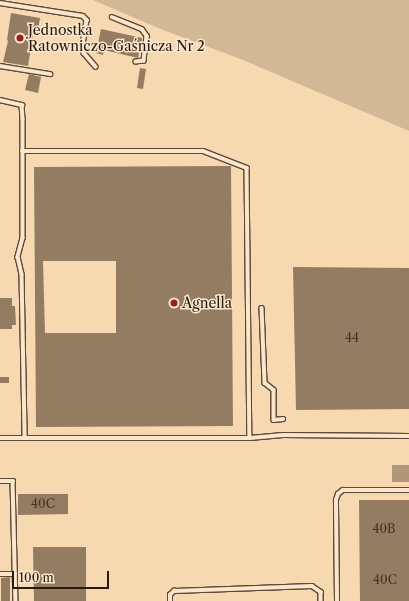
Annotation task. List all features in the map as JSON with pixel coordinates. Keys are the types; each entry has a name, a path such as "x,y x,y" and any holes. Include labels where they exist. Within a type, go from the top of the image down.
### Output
{"lane":[{"path":"0,3 83,16 87,20 83,46 84,53 96,68"},
{"path":"112,18 142,29 147,36 144,61 136,62"},
{"path":"0,66 50,74"},
{"path":"0,100 22,105 23,238 18,257 22,274 25,437"},
{"path":"22,151 203,151 247,168 250,438"},
{"path":"262,308 265,383 274,390 274,420 283,419"},
{"path":"0,438 250,438 283,435 409,436"},
{"path":"0,481 13,481 16,601"},
{"path":"337,601 336,500 338,494 343,490 409,490"},
{"path":"0,574 15,574"},
{"path":"170,601 170,595 174,591 312,586 321,592 321,601"}],"shaded area":[{"path":"93,0 409,0 409,131 243,60 158,28"},
{"path":"392,465 409,465 409,482 392,482"}],"building":[{"name":"Jednostka Ratowniczo-Gaśnicza Nr 2","path":"11,13 40,18 37,36 33,35 28,66 3,62 8,41"},
{"path":"101,29 142,38 138,58 104,50 103,55 96,53"},
{"path":"140,68 146,69 143,89 137,88"},
{"path":"29,74 41,77 38,93 25,90"},
{"name":"Agnella","path":"231,166 233,426 36,427 34,167","holes":["43,261 116,261 116,333 45,333"]},
{"path":"293,267 409,268 409,409 296,410"},
{"path":"0,298 12,298 12,306 15,306 16,325 12,325 12,329 0,329"},
{"path":"0,377 9,377 9,383 0,383"},
{"path":"18,494 68,494 68,514 18,515"},
{"path":"359,500 409,500 409,601 360,601"},
{"path":"33,547 86,547 86,601 34,601"},
{"path":"10,577 10,601 1,601 1,578"}],"place":[{"name":"Jednostka Ratowniczo-Gaśnicza Nr 2","path":"20,38"},
{"name":"Agnella","path":"174,303"}]}
